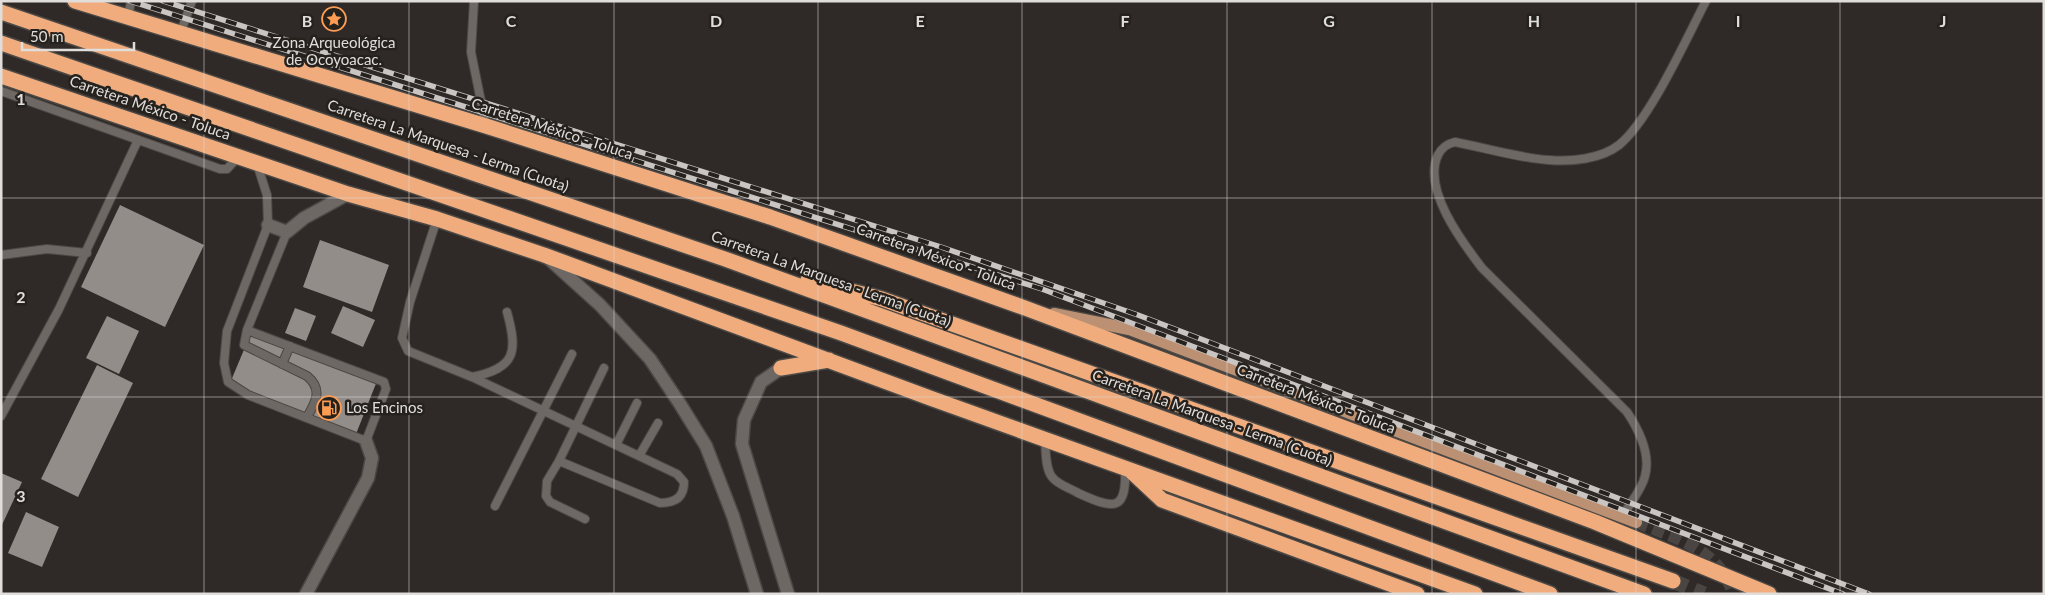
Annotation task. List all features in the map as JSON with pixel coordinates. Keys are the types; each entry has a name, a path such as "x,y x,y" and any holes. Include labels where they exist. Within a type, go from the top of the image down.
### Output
{"highway":[{"name":"Carretera México - Toluca","path":"75,1 486,126 770,217 1025,308 1595,522 1770,594"},
{"name":"Carretera La Marquesa - Lerma (Cuota)","path":"1,12 724,259 1644,594"},
{"path":"1,43 841,333 1550,594"},
{"name":"Carretera México - Toluca","path":"1,76 348,194 437,219 544,255 1475,594"},
{"path":"724,259 882,299 1673,581"},
{"path":"781,368 830,359"},
{"path":"1125,466 1162,500 1418,594"}],"main road":[{"path":"1025,308 1129,329 1636,522"}],"street":[{"path":"268,225 287,232 304,218 348,194"},
{"path":"544,255 600,305 650,359 680,404 706,446 733,516 757,594"},
{"path":"781,368 761,382 744,420 742,444 788,594"},
{"path":"306,594 368,478 372,458 366,441"}],"lane":[{"path":"128,18 132,1"},
{"path":"180,34 192,1"},
{"path":"474,1 471,52 486,126"},
{"path":"1622,517 1646,475 1644,446 1637,428 1627,412 1482,268 1462,242 1434,182 1434,164 1445,146 1455,142 1549,160 1577,160 1605,153 1618,146 1628,136 1650,104 1706,1"},
{"path":"1,91 220,169 227,169 238,156"},
{"path":"1,416 87,253 138,140"},
{"path":"247,330 384,382 386,389 366,441 233,388 228,382 224,370 227,331 268,225 267,195 256,162"},
{"path":"437,219 410,302 403,342 412,354 472,376 677,474 684,482 684,488 677,500 670,503 660,503 559,461"},
{"path":"287,232 247,330 244,346 307,376 317,387 317,396 307,417"},
{"path":"1,254 47,248 87,253"},
{"path":"472,376 491,373 504,366 510,358 514,340 507,312"},
{"path":"282,364 290,346"},
{"path":"495,506 545,411 572,354"},
{"path":"585,518 550,502 546,496 547,481 559,461 604,368"},
{"path":"616,445 637,403"},
{"path":"639,456 658,423"},
{"path":"1045,439 1052,477 1057,482 1100,503 1113,504 1120,500 1126,491 1125,466"}],"building":[{"path":"120,205 204,245 165,327 81,287"},
{"path":"320,240 389,265 372,312 303,287"},
{"path":"343,306 375,320 363,347 331,333"},
{"path":"295,308 316,316 306,341 285,333"},
{"path":"107,316 139,331 119,374 86,358"},
{"name":"Los Encinos","path":"251,333 377,381 356,434 230,383"},
{"path":"97,365 133,383 78,497 41,479"},
{"path":"1,473 22,482 1,527"},
{"path":"26,512 59,527 42,567 8,553"}],"tunnel":[{"path":"1636,522 1681,540 1707,555 1718,566 1733,594"},
{"path":"1673,581 1704,594"}],"railway":[{"path":"130,1 1042,289 1843,594"},
{"path":"163,1 941,247 1138,315 1869,594"}],"place":[{"name":"Zona Arqueológica de Ocoyoacac.","path":"334,19"},
{"name":"Los Encinos","path":"329,408"}]}
